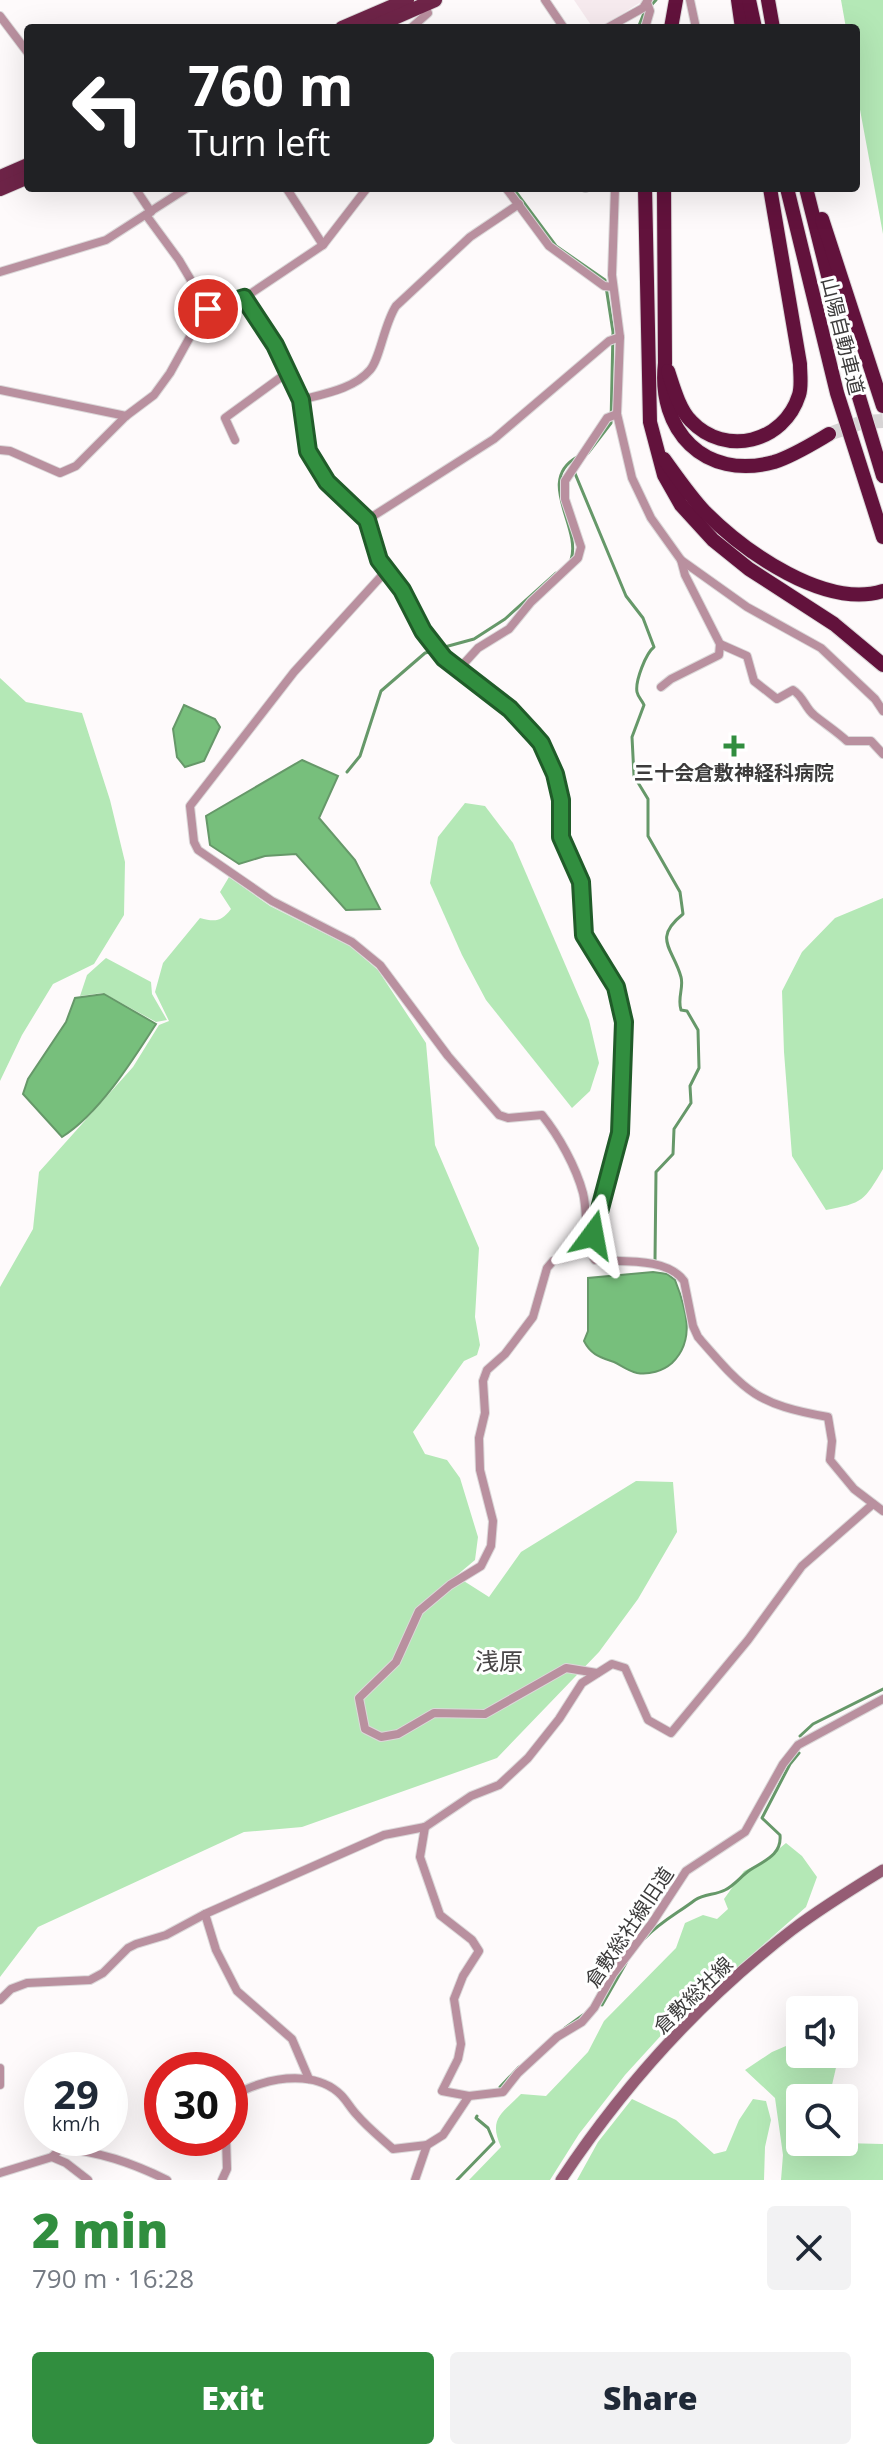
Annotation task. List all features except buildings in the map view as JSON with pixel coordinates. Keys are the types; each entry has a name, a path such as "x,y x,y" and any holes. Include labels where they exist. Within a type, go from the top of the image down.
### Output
{"highway":[{"path":"351,24 407,0"},
{"path":"663,24 667,0"},
{"path":"672,24 676,0"},
{"path":"738,0 741,24"},
{"path":"749,0 754,24"},
{"path":"768,0 772,24"},
{"path":"380,24 427,2"},
{"path":"0,177 24,167"},
{"path":"0,189 24,179"},
{"path":"645,192 650,422 664,475 681,505 713,540 749,569 834,624 883,665"},
{"path":"664,192 663,385 665,402 674,426 688,445 715,462 749,465 774,462 829,434"},
{"path":"665,363 688,418 701,430 720,439 730,442 756,440 780,426 790,411 800,394 800,364 771,192"},
{"name":"山陽自動車道","path":"788,192 837,393 883,537"},
{"path":"810,192 883,406"},
{"name":"山陽自動車道","path":"810,192 856,387 883,476"},
{"path":"659,452 706,512 764,558 804,582 833,592 867,596 883,591"}],"main road":[{"name":"倉敷総社線","path":"561,2180 639,2073 688,2022 792,1931 883,1870"}],"street":[{"path":"545,0 561,24"},
{"path":"690,0 695,24"},
{"path":"416,24 428,13 427,2"},
{"path":"614,24 648,4"},
{"path":"646,24 648,4"},
{"path":"0,16 24,48"},
{"path":"137,192 208,309"},
{"path":"0,272 106,240 181,192"},
{"path":"289,192 323,245"},
{"path":"0,450 10,451 60,473 76,466 126,416 154,395 208,309 244,298 297,265 323,245 364,192"},
{"path":"509,192 549,246 609,287"},
{"path":"615,192 609,287 616,338 613,415 632,478 651,518 681,560 747,607 821,648 875,699 883,711"},
{"path":"301,400 346,387 370,370 396,306 470,237 519,204"},
{"path":"244,298 275,345 301,400 308,451 327,482 367,520 379,560 402,590 436,649 458,670 510,709 541,743 555,774 561,800 561,837 581,882 584,935 611,975 624,1022 620,1133 589,1252"},
{"path":"367,520 494,439 616,338"},
{"path":"235,440 225,418 288,372"},
{"path":"0,390 126,416"},
{"path":"458,670 478,648 509,629 531,602 578,558 581,547 564,490 569,473 613,415"},
{"path":"661,687 719,655 720,644 685,575 681,560"},
{"path":"386,571 285,682 190,806 194,842 198,850 272,901 367,952 448,1056 499,1115 508,1118 542,1115 578,1180 587,1220 589,1252 595,1260 662,1266 680,1275 698,1337 748,1392 795,1411 828,1417 832,1441 830,1460 846,1480 883,1511"},
{"path":"720,644 747,656 754,681 777,699 793,690 802,696 811,713 833,727 847,741 871,741 883,754"},
{"path":"589,1252 553,1261 547,1268 533,1317 505,1354 487,1370 483,1381 485,1413 479,1438 480,1470 493,1521 491,1546 481,1566 450,1585 419,1611 396,1662 359,1698 365,1729 381,1737 398,1734 434,1713 485,1714 566,1668 598,1673"},
{"path":"0,2000 11,1989 27,1983 90,1980 103,1973 128,1948 166,1935 205,1914 384,1835 425,1827 471,1796 499,1785 528,1758 582,1683 612,1664 625,1668 648,1720 671,1733 748,1640 802,1566 873,1504"},
{"name":"倉敷総社線旧道","path":"469,2096 503,2092 518,2073 557,2037 582,2022 686,1871 745,1832 783,1764 798,1745 883,1699"},
{"path":"248,2090 274,2079 309,2079 328,2086 341,2095 357,2116 393,2149 427,2145 443,2135 469,2096 442,2091 458,2059 461,2044 454,1999 463,1976 479,1951 472,1940 440,1915 420,1857 425,1827"},
{"path":"205,1914 216,1950 237,1991 292,2039 309,2079"},
{"path":"0,2068 0,2085"},
{"path":"415,2180 427,2145"},
{"path":"0,2173 52,2157 60,2149 89,2150 167,2180"},
{"path":"222,2180 227,2169 227,2156"},
{"path":"52,2157 66,2163 88,2180"}],"shaded area":[{"path":"574,0 644,0 606,24 590,24"},
{"path":"841,0 883,0 883,234 860,110 860,24 845,24"},
{"path":"0,678 26,702 82,713 110,800 125,862 124,915 94,964 53,984 22,1035 0,1081"},
{"path":"184,705 215,719 220,727 204,761 185,767 177,757 173,729"},
{"path":"302,760 338,776 319,818 355,860 380,909 346,910 296,854 265,856 239,864 210,845 206,816"},
{"path":"465,803 485,806 513,843 589,1020 599,1063 590,1091 572,1108 486,1000 430,883 438,837"},
{"path":"229,877 270,906 350,946 378,970 426,1043 435,1145 479,1248 475,1317 480,1345 477,1355 464,1361 413,1432 425,1454 447,1460 460,1478 478,1537 475,1560 456,1576 489,1597 521,1552 636,1481 673,1482 677,1532 638,1599 599,1652 497,1758 302,1827 244,1832 38,1927 0,1977 0,1287 33,1229 39,1172 133,1067 159,1025 169,1021 155,992 163,963 200,918 217,920 231,909 220,892"},
{"path":"883,898 883,1169 861,1199 826,1210 792,1156 782,991 802,952 835,918"},
{"path":"106,958 151,982 152,994 167,1020 156,1022 103,993 80,996 87,975"},
{"path":"104,994 156,1024 102,1101 62,1137 23,1094 28,1079 66,1022 75,998"},
{"path":"653,1272 667,1274 675,1280 683,1302 686,1334 684,1344 672,1363 656,1372 637,1373 596,1355 584,1341 588,1331 588,1278"},
{"path":"786,1843 802,1856 817,1877 806,1907 666,2030 625,2075 579,2134 550,2180 469,2180 501,2147 496,2129 503,2112 521,2094 546,2096 588,2052 604,2021 676,1948 685,1923 703,1915 717,1919 728,1909 724,1899 744,1871 763,1862"},
{"path":"786,2046 786,2068 836,2068 832,2084 786,2084 786,2156 858,2156 858,2143 883,2144 883,2180 781,2180 783,2155 775,2098 745,2070"},
{"path":"632,2099 676,2120 714,2154 726,2151 739,2120 753,2099 766,2101 771,2120 765,2147 764,2180 577,2180 598,2142"}],"waterway":[{"path":"640,24 644,13 656,0"},
{"path":"516,192 556,246 605,280 613,332 611,423 588,453"},
{"path":"571,560 573,547 562,505 560,479 565,467 577,457"},
{"path":"574,471 626,596 643,618 654,647 638,681 637,692 644,705 632,737 634,776 648,799 648,836 680,892 683,914 668,930 667,944 681,977 681,1010 687,1011 698,1030 699,1068 690,1086 691,1103 674,1129 673,1154 656,1172 655,1260"},
{"path":"441,648 474,639 505,619 556,573"},
{"path":"347,772 360,756 381,691 425,653 433,651"},
{"path":"800,1736 813,1724 883,1689"},
{"path":"645,1938 695,1900 729,1888 775,1852 780,1835 762,1818 799,1753"},
{"path":"602,2005 626,1963"},
{"path":"565,2028 583,2015"},
{"path":"500,2087 519,2067"},
{"path":"457,2180 494,2142 488,2128 477,2116"}],"tunnel":[{"path":"829,434 863,422 883,421"}],"place":[{"name":"三十会倉敷神経科病院","path":"734,746"}],"district":[{"name":"浅原","path":"499,1660"}],"route":[{"path":"208,309 244,298 251,306 275,345 301,400 308,451 327,482 367,520 379,560 402,590 423,631 452,666 510,709 534,735 555,774 561,800 561,837 581,882 584,935 611,975 624,1022 620,1133 593,1235"}]}
